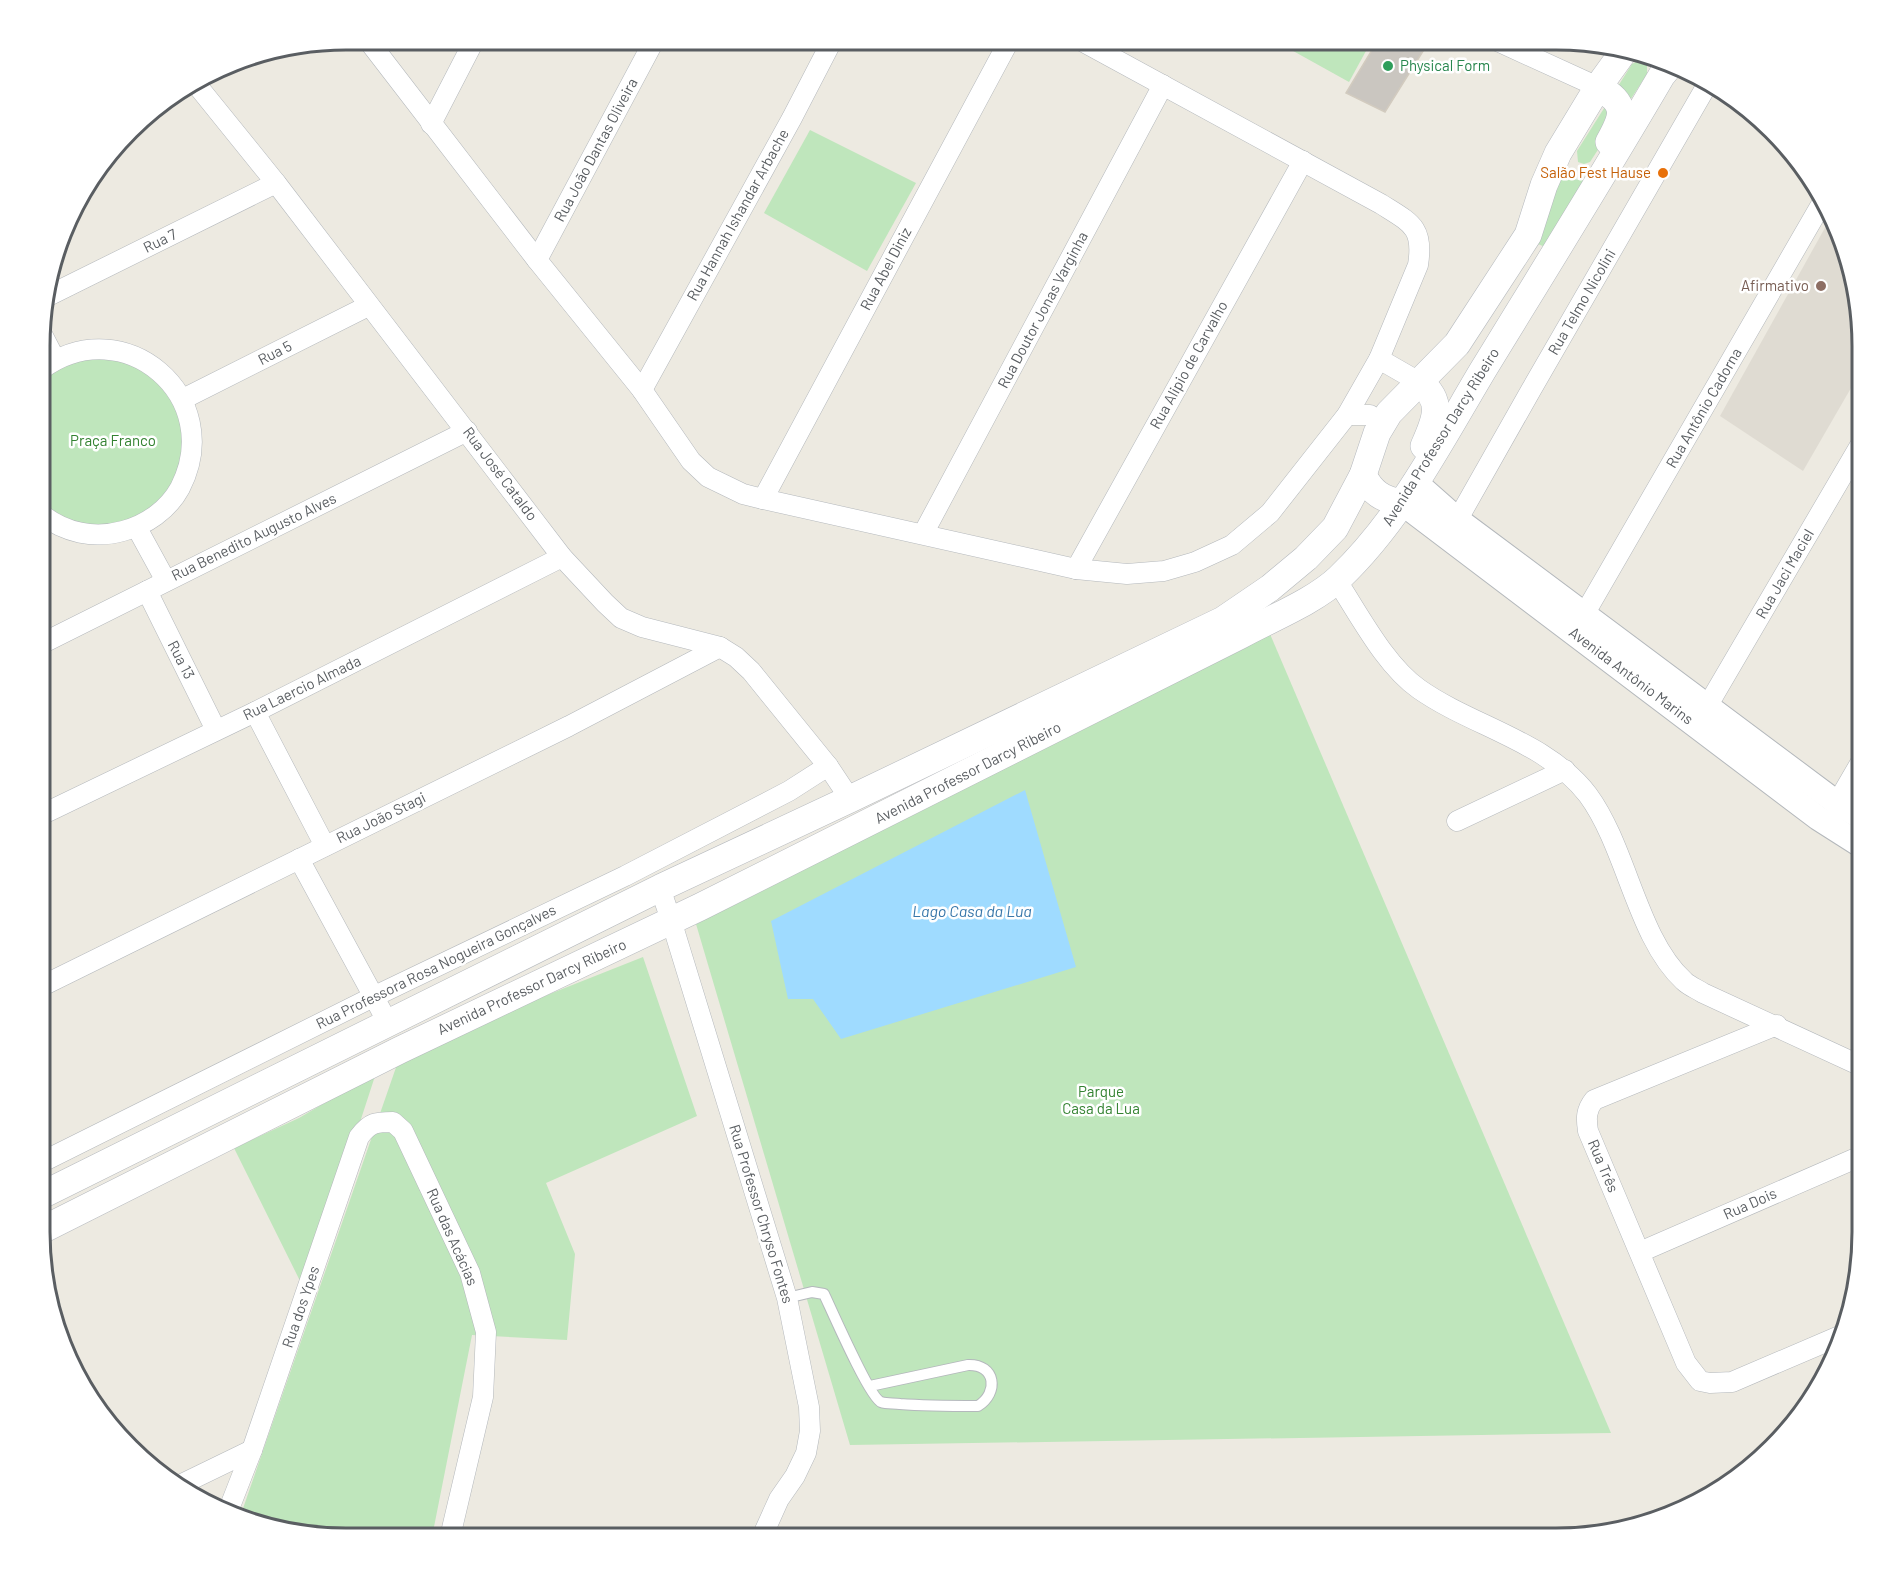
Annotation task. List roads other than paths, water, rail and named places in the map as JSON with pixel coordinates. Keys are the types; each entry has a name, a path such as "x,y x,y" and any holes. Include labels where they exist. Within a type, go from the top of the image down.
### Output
{"main road":[{"name":"Avenida Professor Darcy Ribeiro","path":"50,1191 660,888 1223,620 1270,588 1306,558 1335,528 1363,475 1377,433 1389,413 1457,344 1528,235 1552,165 1598,87 1620,57"},
{"name":"Avenida Professor Darcy Ribeiro","path":"50,1226 400,1050 711,902 1288,610 1337,580 1371,546 1413,485 1666,71"},
{"path":"1594,191 1593,175 1597,163 1620,123 1622,115 1616,99 1598,87"},
{"path":"1363,475 1375,493 1384,498 1413,485 1420,454 1435,422 1436,412 1431,394 1419,382"},
{"path":"1335,528 1333,563 1337,580"}],"street":[{"path":"375,50 537,260 642,390 691,461 708,477 743,494 1076,569 1127,574 1164,571 1196,562 1233,545 1270,513 1347,415 1379,359 1418,265 1420,248 1418,234 1407,221 1382,204 1098,50"},
{"path":"431,124 469,50"},
{"name":"Rua João Dantas Oliveira","path":"537,260 649,50"},
{"name":"Rua Hannah Ishandar Arbache","path":"642,390 827,50"},
{"name":"Rua Abel Diniz","path":"763,499 1004,50"},
{"path":"1521,50 1598,87"},
{"name":"Rua Doutor Jonas Varginha","path":"922,534 1163,85"},
{"name":"Rua José Cataldo","path":"199,88 276,183 562,557 621,618 642,627 720,647 736,657 751,671 828,766 850,799"},
{"name":"Rua Telmo Nicolini","path":"1453,528 1705,89"},
{"name":"Rua Alipio de Carvalho","path":"1076,569 1303,161"},
{"name":"Rua 7","path":"54,293 276,183"},
{"name":"Rua Antônio Cadorna","path":"1585,613 1818,209"},
{"name":"Rua 5","path":"183,399 369,306"},
{"path":"50,363 79,351 103,348 127,353 150,363 168,379 183,399 191,423 193,448 188,473 176,496 158,514 137,528 109,535 80,533 50,521"},
{"path":"1379,359 1419,382"},
{"path":"1347,415 1370,416 1382,424"},
{"name":"Rua Benedito Augusto Alves","path":"50,640 467,431"},
{"name":"Rua Jaci Maciel","path":"1702,716 1852,459"},
{"name":"Avenida Antônio Marins","path":"1413,485 1453,528 1702,716 1852,812"},
{"path":"137,528 166,580"},
{"name":"Avenida Antônio Marins","path":"1453,528 1585,613 1818,818 1852,840"},
{"name":"Rua Laercio Almada","path":"50,811 255,712 562,557"},
{"path":"1337,580 1401,674 1419,689 1458,713 1528,747 1565,770 1588,796 1611,838 1650,931 1669,963 1685,982 1703,993 1852,1061"},
{"name":"Rua 13","path":"147,591 216,730"},
{"name":"Rua João Stagi","path":"50,982 580,721 720,647"},
{"path":"255,712 325,846"},
{"name":"Rua Professora Rosa Nogueira Gonçalves","path":"50,1158 373,997 625,876 789,790 828,766"},
{"path":"1457,821 1565,770"},
{"path":"1837,803 1852,777"},
{"path":"299,859 388,1023"},
{"name":"Rua Professor Chryso Fontes","path":"660,888 787,1298 809,1407 809,1440 806,1453 795,1476 779,1499 766,1528"},
{"name":"Rua Três","path":"1777,1025 1594,1100 1586,1117 1588,1131 1686,1363 1700,1381 1732,1382 1831,1340"},
{"name":"Rua dos Ypes","path":"231,1504 252,1450 359,1137 367,1126 378,1122 393,1122"},
{"name":"Rua das Acácias","path":"393,1122 403,1131 470,1273 486,1332 483,1397 452,1528"},
{"name":"Rua Dois","path":"1640,1252 1852,1160"},
{"path":"187,1482 252,1450"}],"lane":[{"path":"787,1298 812,1292 824,1294 849,1350 870,1386 873,1396 880,1402 925,1406 978,1406 984,1402 991,1389 991,1377 983,1367 968,1365 870,1386"}],"water":[{"name":"Lago Casa da Lua","path":"1025,790 1076,967 841,1039 813,999 788,999 771,921"}],"place":[{"name":"Physical Form","path":"1388,66"},
{"name":"Salão Fest Hause","path":"1663,173"},
{"name":"Afirmativo","path":"1821,286"}],"park label":[{"name":"Praça Franco","path":"113,441"},
{"name":"Parque Casa da Lua","path":"1101,1100"}]}
